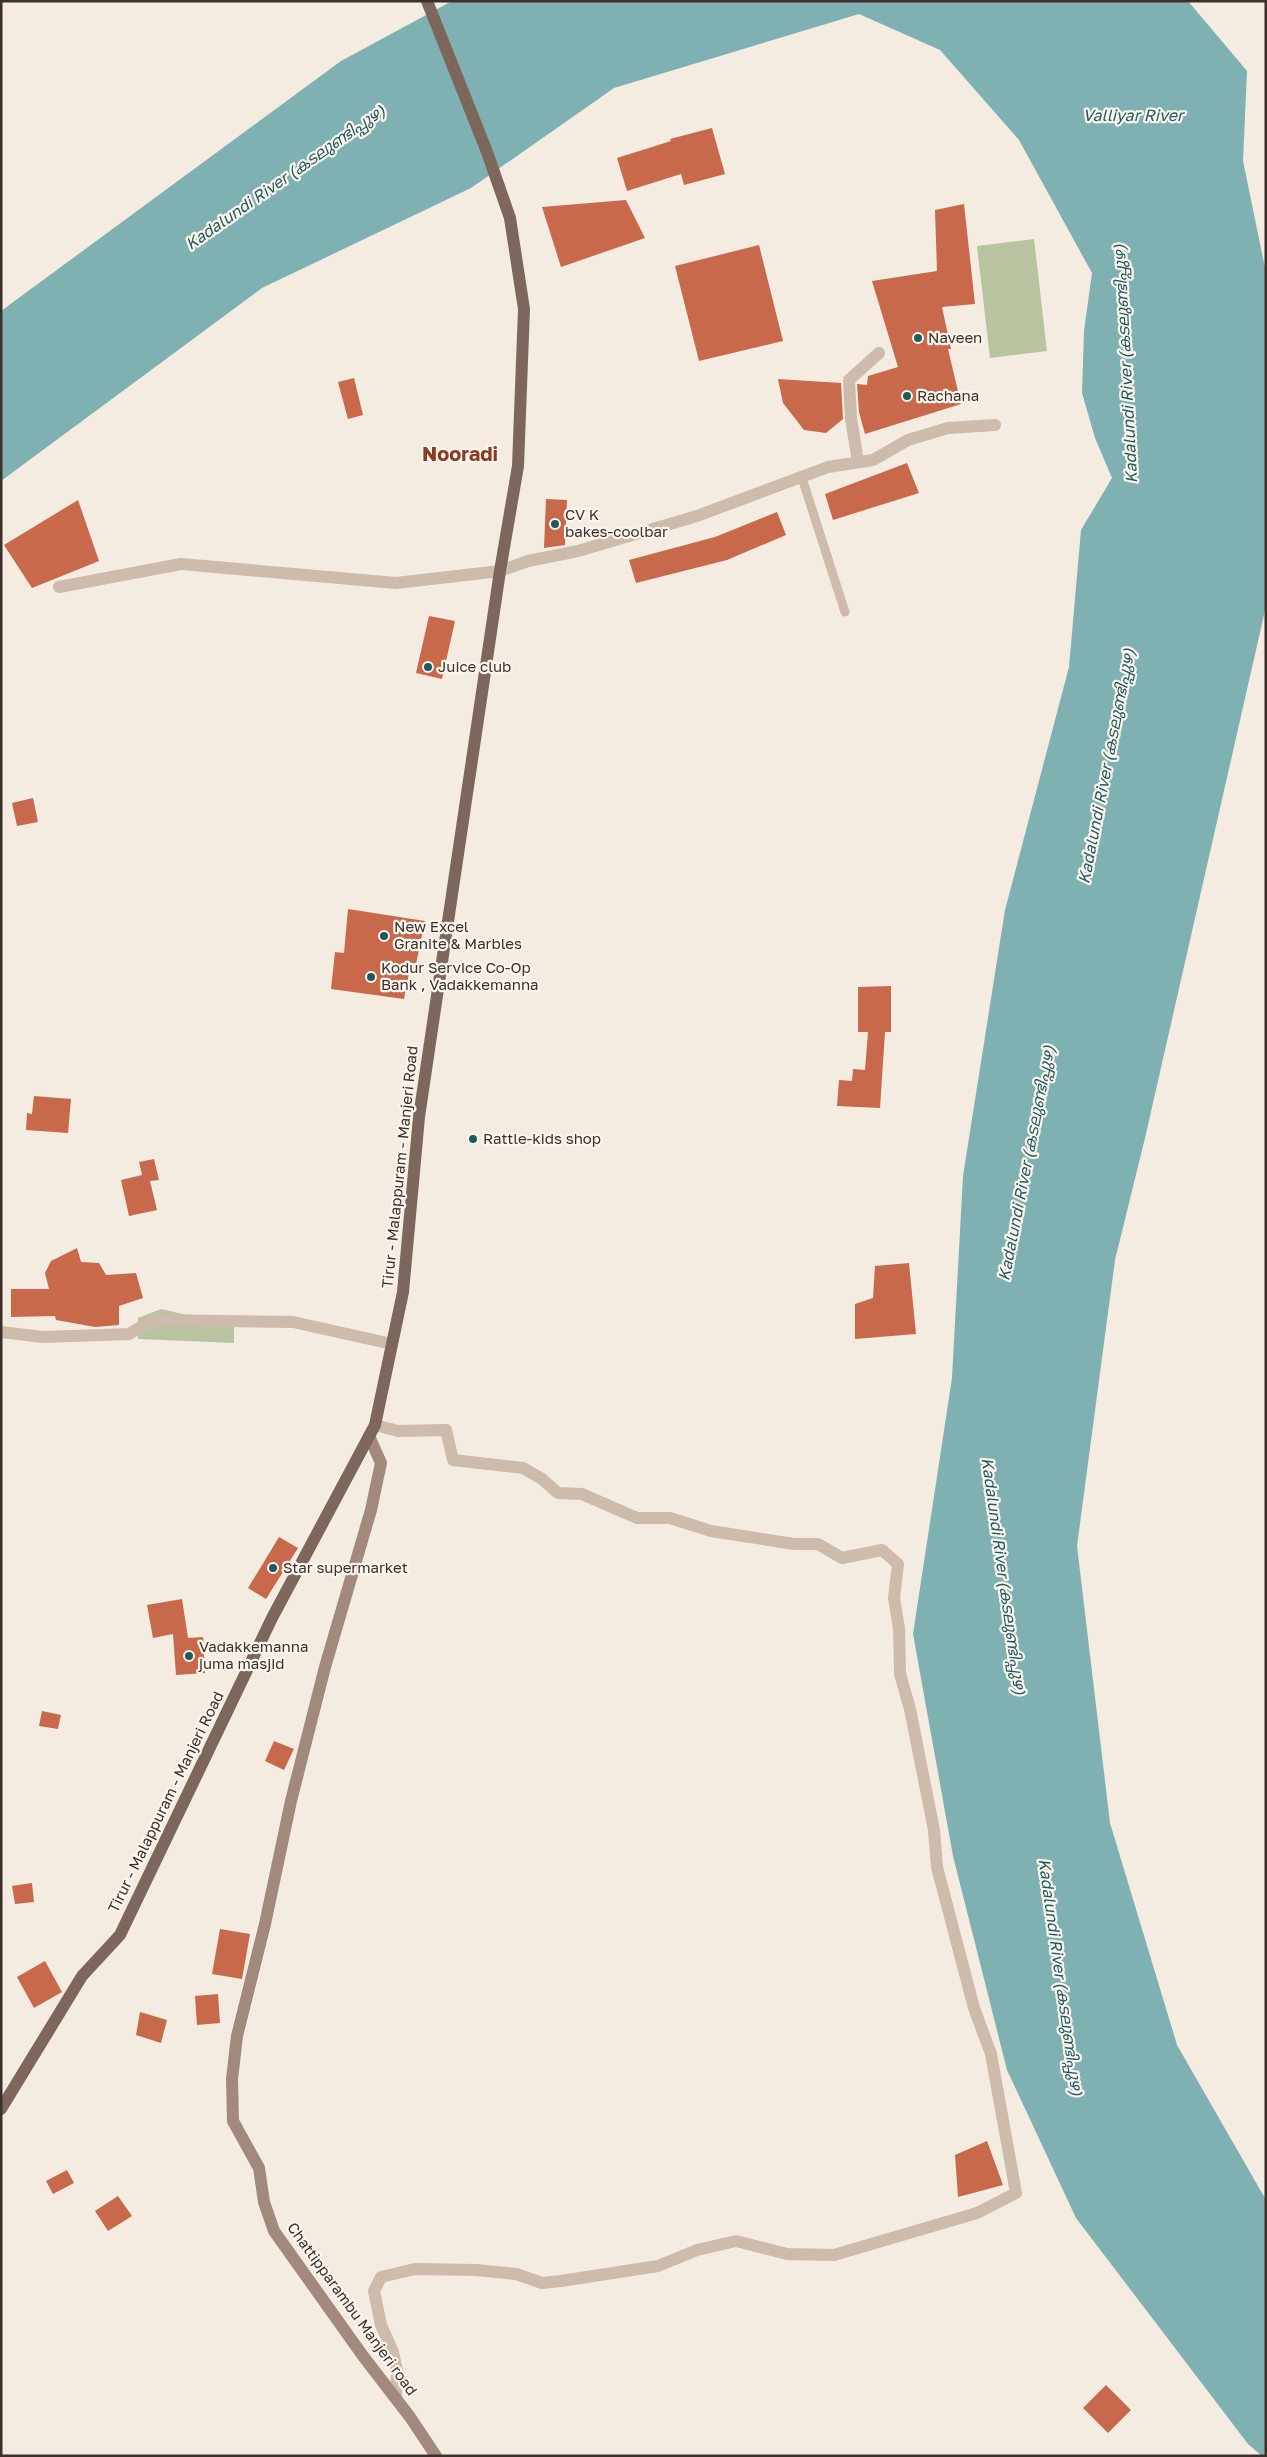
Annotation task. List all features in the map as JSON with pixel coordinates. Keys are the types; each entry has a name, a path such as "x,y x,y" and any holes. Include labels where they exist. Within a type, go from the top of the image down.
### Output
{"main road":[{"name":"Tirur - Malappuram - Manjeri Road","path":"1,2109 82,1976 120,1935 272,1618 372,1430 403,1292 419,1117 500,571 518,466 524,309 510,218 487,152 427,1"},
{"name":"Chattipparambu Manjeri road","path":"372,1430 381,1463 371,1510 325,1667 291,1801 279,1862 237,2036 232,2079 233,2121 259,2168 264,2202 274,2231 436,2456"}],"street":[{"path":"858,462 851,418 849,380 879,353"},
{"path":"59,587 181,564 396,583 500,571 528,561 578,551 697,516 828,468 873,460 908,440 948,428 995,425"},
{"path":"1,1332 43,1337 130,1334 153,1320 293,1322 392,1344"},
{"path":"372,1430 446,1430 453,1460 523,1468 542,1479 558,1492 582,1494 637,1518 670,1518 711,1531 794,1544 818,1544 842,1558 882,1550 898,1564 894,1598 899,1628 900,1674 910,1709 934,1830 937,1867 974,2008 991,2054 1016,2193 977,2213 834,2256 787,2254 736,2241 697,2250 658,2266 542,2283 516,2274 476,2270 415,2269 381,2277 374,2291 381,2325 393,2352 397,2371 396,2398"}],"lane":[{"path":"802,478 845,612"}],"green space":[{"path":"1034,239 1047,351 990,358 977,246"},
{"path":"161,1309 234,1326 234,1343 138,1339 138,1318"}],"water":[{"name":"Valliyar River","path":"452,1 1188,1 1247,71 1243,161 1265,268 1266,606 1145,1138 1115,1260 1077,1546 1110,1823 1177,2045 1266,2200 1266,2456 1262,2456 1248,2444 1076,2218 1007,2070 953,1856 913,1634 952,1378 963,1176 1005,910 1069,667 1081,530 1112,478 1095,438 1082,393 1084,331 1092,273 1019,140 940,50 859,14 614,88 471,188 262,288 1,481 1,311 341,61"}],"building":[{"path":"712,128 725,174 684,185 681,174 627,191 617,158 671,141 670,139"},
{"path":"626,200 645,238 561,267 542,207"},
{"path":"964,204 975,304 942,307 951,349 948,349 961,404 865,434 859,412 857,384 867,385 868,376 898,367 872,281 937,271 935,210"},
{"path":"759,245 783,341 699,361 675,266"},
{"path":"354,378 363,415 348,419 338,382"},
{"path":"778,379 841,383 843,419 826,433 804,430 783,403"},
{"path":"907,463 919,493 833,520 825,494"},
{"name":"CV K bakes-coolbar","path":"546,499 567,500 565,545 544,548"},
{"path":"78,500 99,561 32,588 4,545"},
{"path":"777,512 786,535 727,560 636,583 629,560 715,537"},
{"path":"429,616 455,621 442,679 416,673"},
{"path":"33,798 38,822 17,826 12,803"},
{"path":"348,909 425,921 416,964 411,963 404,999 331,989 335,952 344,953"},
{"path":"891,986 891,1032 885,1032 880,1108 837,1106 839,1080 852,1081 853,1069 865,1070 868,1032 858,1032 858,987"},
{"path":"34,1096 71,1099 68,1133 26,1130 27,1113 32,1114"},
{"path":"154,1159 159,1180 150,1181 157,1210 129,1216 121,1180 142,1175 139,1162"},
{"path":"77,1248 81,1262 99,1263 106,1275 136,1273 143,1298 119,1306 119,1325 95,1327 56,1320 55,1316 11,1317 11,1289 49,1289 45,1273 51,1261"},
{"path":"909,1263 916,1334 855,1339 855,1304 873,1298 875,1266"},
{"name":"Star supermarket","path":"279,1537 298,1548 266,1599 248,1588"},
{"path":"182,1599 188,1638 203,1637 205,1673 176,1675 173,1634 153,1638 147,1605"},
{"path":"42,1711 61,1715 58,1729 39,1726"},
{"path":"274,1741 294,1749 284,1770 265,1761"},
{"path":"32,1883 34,1902 15,1904 12,1886"},
{"path":"220,1929 250,1934 242,1979 212,1974"},
{"path":"45,1961 62,1992 34,2008 17,1977"},
{"path":"218,1994 220,2023 197,2025 195,1996"},
{"path":"140,2012 167,2020 161,2043 136,2035"},
{"path":"987,2141 1003,2185 958,2197 955,2155"},
{"path":"67,2170 74,2183 53,2194 46,2181"},
{"path":"118,2196 132,2216 108,2231 95,2211"},
{"path":"1106,2385 1131,2410 1108,2433 1083,2408"}],"place":[{"name":"Naveen","path":"918,338"},
{"name":"Rachana","path":"907,396"},
{"name":"CV K bakes-coolbar","path":"555,524"},
{"name":"Juice club","path":"428,667"},
{"name":"New Excel Granite & Marbles","path":"384,936"},
{"name":"Kodur Service Co-Op Bank , Vadakkemanna","path":"371,977"},
{"name":"Rattle-kids shop","path":"473,1139"},
{"name":"Star supermarket","path":"273,1568"},
{"name":"Vadakkemanna juma masjid","path":"189,1656"}],"district":[{"name":"Nooradi","path":"460,454"}],"water label":[{"name":"Kadalundi River (കടലുണ്ടിപ്പുഴ)","path":"285,177"},
{"name":"Kadalundi River (കടലുണ്ടിപ്പുഴ)","path":"1125,364"},
{"name":"Kadalundi River (കടലുണ്ടിപ്പുഴ)","path":"1106,766"},
{"name":"Kadalundi River (കടലുണ്ടിപ്പുഴ)","path":"1026,1163"},
{"name":"Kadalundi River (കടലുണ്ടിപ്പുഴ)","path":"1004,1576"},
{"name":"Kadalundi River (കടലുണ്ടിപ്പുഴ)","path":"1061,1977"}]}
